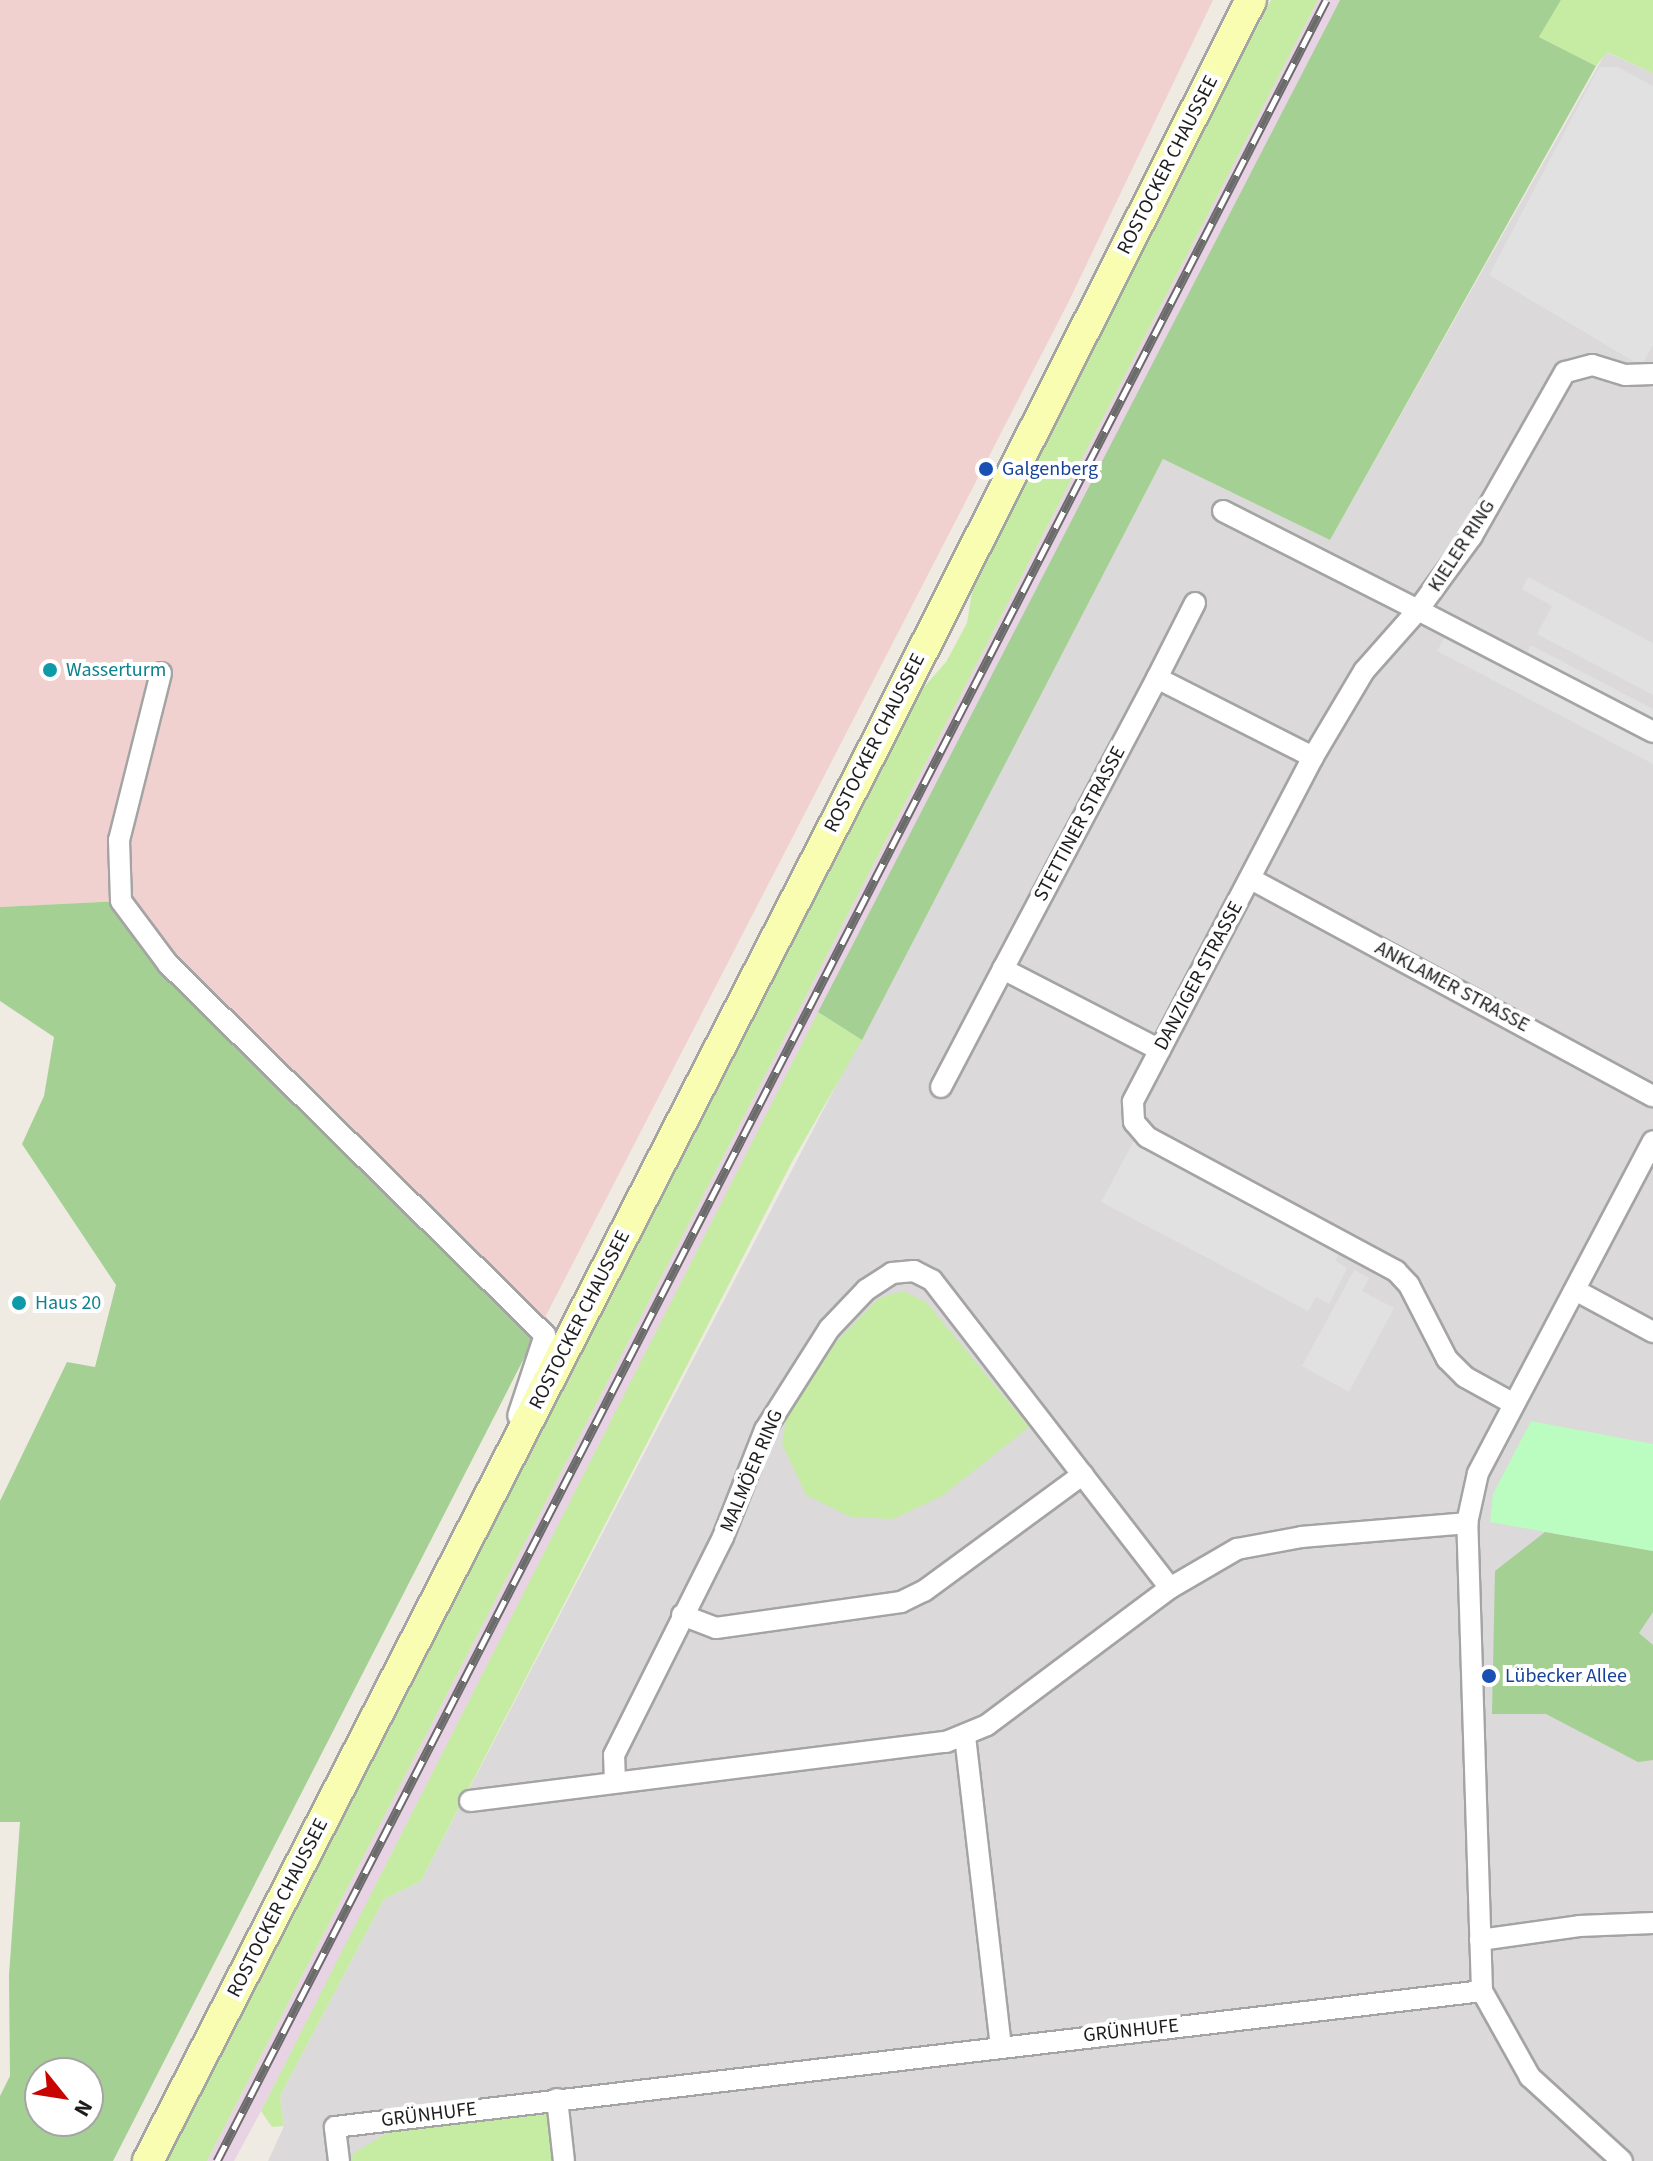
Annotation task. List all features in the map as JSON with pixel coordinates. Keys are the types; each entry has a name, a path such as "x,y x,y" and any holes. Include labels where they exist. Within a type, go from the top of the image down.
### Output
{"main road":[{"name":"ROSTOCKER CHAUSSEE","path":"148,2161 1251,0"}],"street":[{"name":"KIELER RING","path":"1653,374 1625,375 1592,365 1565,372 1472,536 1418,610 1653,732"},
{"path":"1223,511 1418,610"},
{"name":"STETTINER STRASSE","path":"941,1087 1195,603"},
{"name":"DANZIGER STRASSE","path":"1418,610 1364,671 1313,757 1133,1102 1134,1122 1147,1137 1396,1271 1409,1285 1447,1359 1465,1377 1514,1404"},
{"name":"ROSTOCKER CHAUSSEE","path":"161,673 119,840 121,901 168,964 545,1335 495,1484"},
{"path":"1157,678 1313,757"},
{"name":"ANKLAMER STRASSE","path":"1251,879 1653,1096"},
{"path":"1003,969 1160,1050"},
{"path":"1622,2161 1530,2077 1506,2043 1482,1991 1467,1523 1470,1493 1653,1141"},
{"name":"MALMÖER RING","path":"615,1782 614,1755 723,1537 765,1430 796,1375 829,1329 866,1290 892,1273 914,1271 932,1280 1170,1588"},
{"path":"1575,1290 1653,1332"},
{"path":"682,1615 716,1628 901,1602 924,1591 1083,1474"},
{"path":"470,1801 965,1736 987,1725 1170,1588 1209,1563 1260,1542 1467,1523"},
{"path":"965,1736 1001,2046"},
{"path":"1480,1940 1579,1926 1653,1923"},
{"name":"GRÜNHUFE","path":"339,2161 335,2127 1482,1991"},
{"path":"557,2099 564,2161"}],"shaded area":[{"path":"0,0 1213,0 1068,303 539,1329 168,964 121,901 0,907"},
{"path":"1318,0 1340,0 261,2111 234,2161 207,2161"},
{"path":"1606,52 1653,73 1653,2161 268,2161 284,2126 280,2096 384,1899 421,1881 1163,459 1330,540"},
{"path":"1599,67 1618,67 1653,86 1653,345 1641,366 1489,275"},
{"path":"1528,577 1653,643 1653,695 1537,634 1552,606 1522,589"},
{"path":"1444,638 1515,675 1531,645 1653,709 1653,764 1437,651"},
{"path":"1135,1139 1342,1248 1335,1261 1347,1268 1329,1304 1316,1297 1308,1311 1101,1202"},
{"path":"1354,1270 1369,1278 1362,1291 1394,1308 1349,1392 1302,1366"}],"green space":[{"path":"1271,0 1318,0 207,2161 156,2161 909,704 946,662 967,623 975,574"},
{"path":"1340,0 1561,0 1539,37 1596,66 1330,540 1163,459 862,1040 818,1012"},
{"path":"1561,0 1653,0 1653,73 1607,52 1596,66 1539,37"},
{"path":"121,901 168,964 539,1329 113,2161 0,2161 0,2096 10,2076 9,1975 20,1822 0,1822 0,1501 67,1362 95,1367 116,1285 22,1144 44,1096 54,1037 0,1001 0,907"},
{"path":"818,1012 862,1040 793,1160 421,1881 384,1899 280,2096 284,2126 272,2127 261,2111"},
{"path":"903,1291 926,1302 1029,1427 942,1496 893,1519 851,1517 806,1495 782,1444 786,1419 836,1342 879,1298"},
{"path":"1531,1421 1653,1444 1653,1551 1490,1522 1493,1494"},
{"path":"1545,1532 1653,1551 1653,1612 1639,1633 1653,1645 1653,1760 1638,1762 1546,1714 1492,1714 1495,1571"},
{"path":"548,2112 558,2161 351,2161 354,2153 397,2127"}],"railway":[{"path":"217,2161 1326,0"}],"place":[{"name":"Galgenberg","path":"986,469"},
{"name":"Wasserturm","path":"50,670"},
{"name":"Haus 20","path":"19,1303"},
{"name":"Lübecker Allee","path":"1489,1676"}]}
